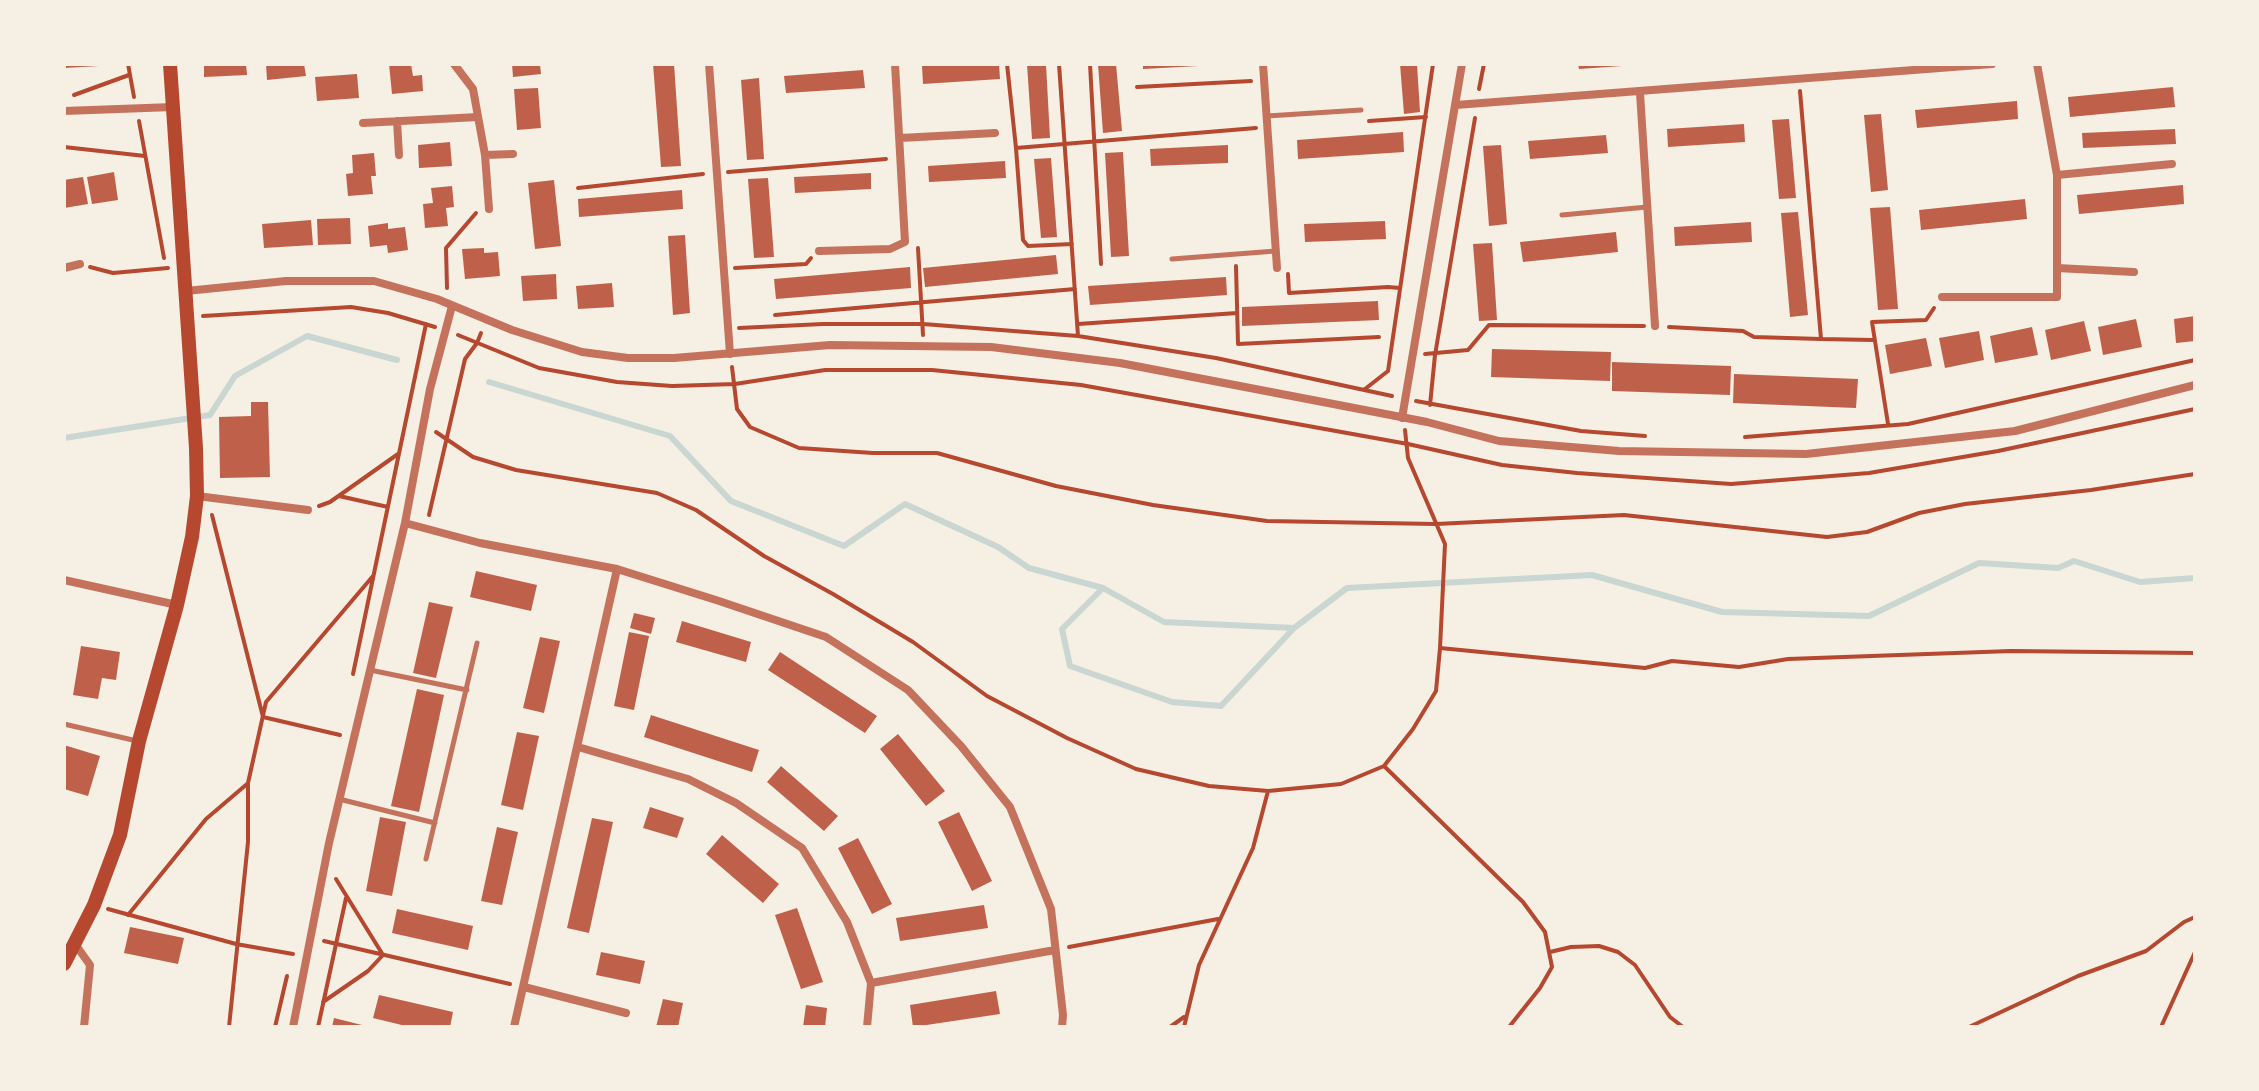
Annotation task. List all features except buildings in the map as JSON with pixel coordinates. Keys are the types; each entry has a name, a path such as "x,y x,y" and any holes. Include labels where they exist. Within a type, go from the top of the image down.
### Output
{"main road":[{"path":"64,964 94,905 120,835 139,741 177,605 202,496 192,400 170,64"}],"street":[{"path":"454,64 473,89 485,155 489,209"},
{"path":"709,64 730,354"},
{"path":"819,251 890,249 905,242 895,64"},
{"path":"1263,64 1277,268"},
{"path":"1402,418 1462,64"},
{"path":"1456,105 1992,64"},
{"path":"1942,297 2057,297 2057,175 2037,64"},
{"path":"1640,93 1655,326"},
{"path":"64,111 173,107"},
{"path":"363,123 478,117"},
{"path":"397,121 399,155"},
{"path":"900,138 995,133"},
{"path":"485,155 513,154"},
{"path":"2057,175 2172,164"},
{"path":"64,268 80,264"},
{"path":"2057,268 2134,272"},
{"path":"186,291 286,281 374,281 449,304 512,330 582,352 628,358 730,354 830,345 991,347 1120,363 1427,422 1499,441 1619,451 1806,454 2015,431 2195,385"},
{"path":"293,1027 339,799 405,523 449,304"},
{"path":"202,496 308,510"},
{"path":"405,523 480,543 617,569 826,637 908,690 961,746 1010,807 1051,909 1062,1027"},
{"path":"514,1027 617,569"},
{"path":"64,580 177,605"},
{"path":"578,747 688,779 736,803 802,848 847,922 871,983 867,1027"},
{"path":"75,944 90,965 84,1027"},
{"path":"871,983 1055,950"},
{"path":"524,987 626,1013"}],"lane":[{"path":"1267,116 1361,110"},
{"path":"1562,215 1647,207"},
{"path":"1172,259 1276,251"},
{"path":"426,859 477,643"},
{"path":"370,670 467,690"},
{"path":"64,724 139,741"},
{"path":"339,799 435,823"}],"path":[{"path":"128,64 166,269"},
{"path":"1007,64 1023,240 1028,246 1072,244"},
{"path":"1059,64 1078,336"},
{"path":"1090,64 1101,264"},
{"path":"1361,411 1365,389 1388,371 1433,64"},
{"path":"1427,422 1435,355 1484,64"},
{"path":"64,99 129,75"},
{"path":"1137,87 1265,80"},
{"path":"1799,80 1821,339"},
{"path":"1016,148 1250,129"},
{"path":"64,147 146,156"},
{"path":"578,188 901,158"},
{"path":"449,304 446,248 476,213 489,209"},
{"path":"739,267 806,264 819,251"},
{"path":"1235,255 1238,344 1379,337"},
{"path":"80,264 113,273 185,266"},
{"path":"1277,268 1287,270 1289,293 1400,288"},
{"path":"775,315 1075,289"},
{"path":"1892,445 1872,322 1926,320 1942,297"},
{"path":"214,315 351,307 388,313 446,330 539,368 617,382 672,386 735,384 825,370 932,370 1081,385 1408,444 1502,465 1731,484 1869,473 1998,451 2195,409"},
{"path":"1078,324 1237,313"},
{"path":"352,677 426,324"},
{"path":"1414,353 1435,355 1468,350 1489,325 1655,326 1743,331 1754,337 1874,340"},
{"path":"427,529 465,359 477,343"},
{"path":"730,354 737,409 750,427 799,448 937,453 1056,486 1153,505 1267,521 1436,524 1624,515 1827,537 1867,532 1919,513 1965,504 2091,490 2195,474"},
{"path":"1733,438 1908,424 2195,360"},
{"path":"1365,389 1581,431 1657,437"},
{"path":"424,424 473,457 516,470 657,493 696,510 764,556 913,642 987,696 1067,738 1136,769 1209,786 1268,791 1341,784 1384,766 1413,729 1436,691 1445,544 1408,458 1402,418"},
{"path":"308,510 330,502 400,452"},
{"path":"202,496 263,717"},
{"path":"339,496 388,507"},
{"path":"229,1027 248,842 248,783 266,702 374,575 395,564"},
{"path":"1440,648 1645,668 1672,661 1739,667 1788,659 2011,651 2195,653"},
{"path":"263,717 354,739"},
{"path":"340,735 343,721"},
{"path":"1384,766 1523,902 1545,932 1552,967 1540,988 1509,1027"},
{"path":"128,915 206,819 248,783"},
{"path":"1184,1027 1199,965 1253,848 1268,791"},
{"path":"326,861 383,955"},
{"path":"318,1027 346,895"},
{"path":"94,905 236,944 309,955"},
{"path":"1969,1027 2078,976 2146,951 2195,917"},
{"path":"1055,950 1219,919"},
{"path":"310,938 524,987"},
{"path":"292,954 295,940"},
{"path":"1550,952 1571,947 1599,946 1618,952 1635,965 1670,1017 1683,1027"},
{"path":"2161,1027 2195,952"},
{"path":"323,1002 368,971 383,955"},
{"path":"275,1027 288,969"},
{"path":"1170,1027 1185,1016"}],"waterway":[{"path":"64,438 210,415 235,376 307,336 397,360"},
{"path":"489,382 670,436 731,501 844,546 905,504 998,547 1029,568 1103,588 1062,629 1070,666 1172,702 1221,706 1294,628"},
{"path":"1103,588 1164,622 1294,628 1347,588 1592,575 1722,612 1869,616 1979,563 2058,568 2074,561 2140,582 2195,578"}]}
